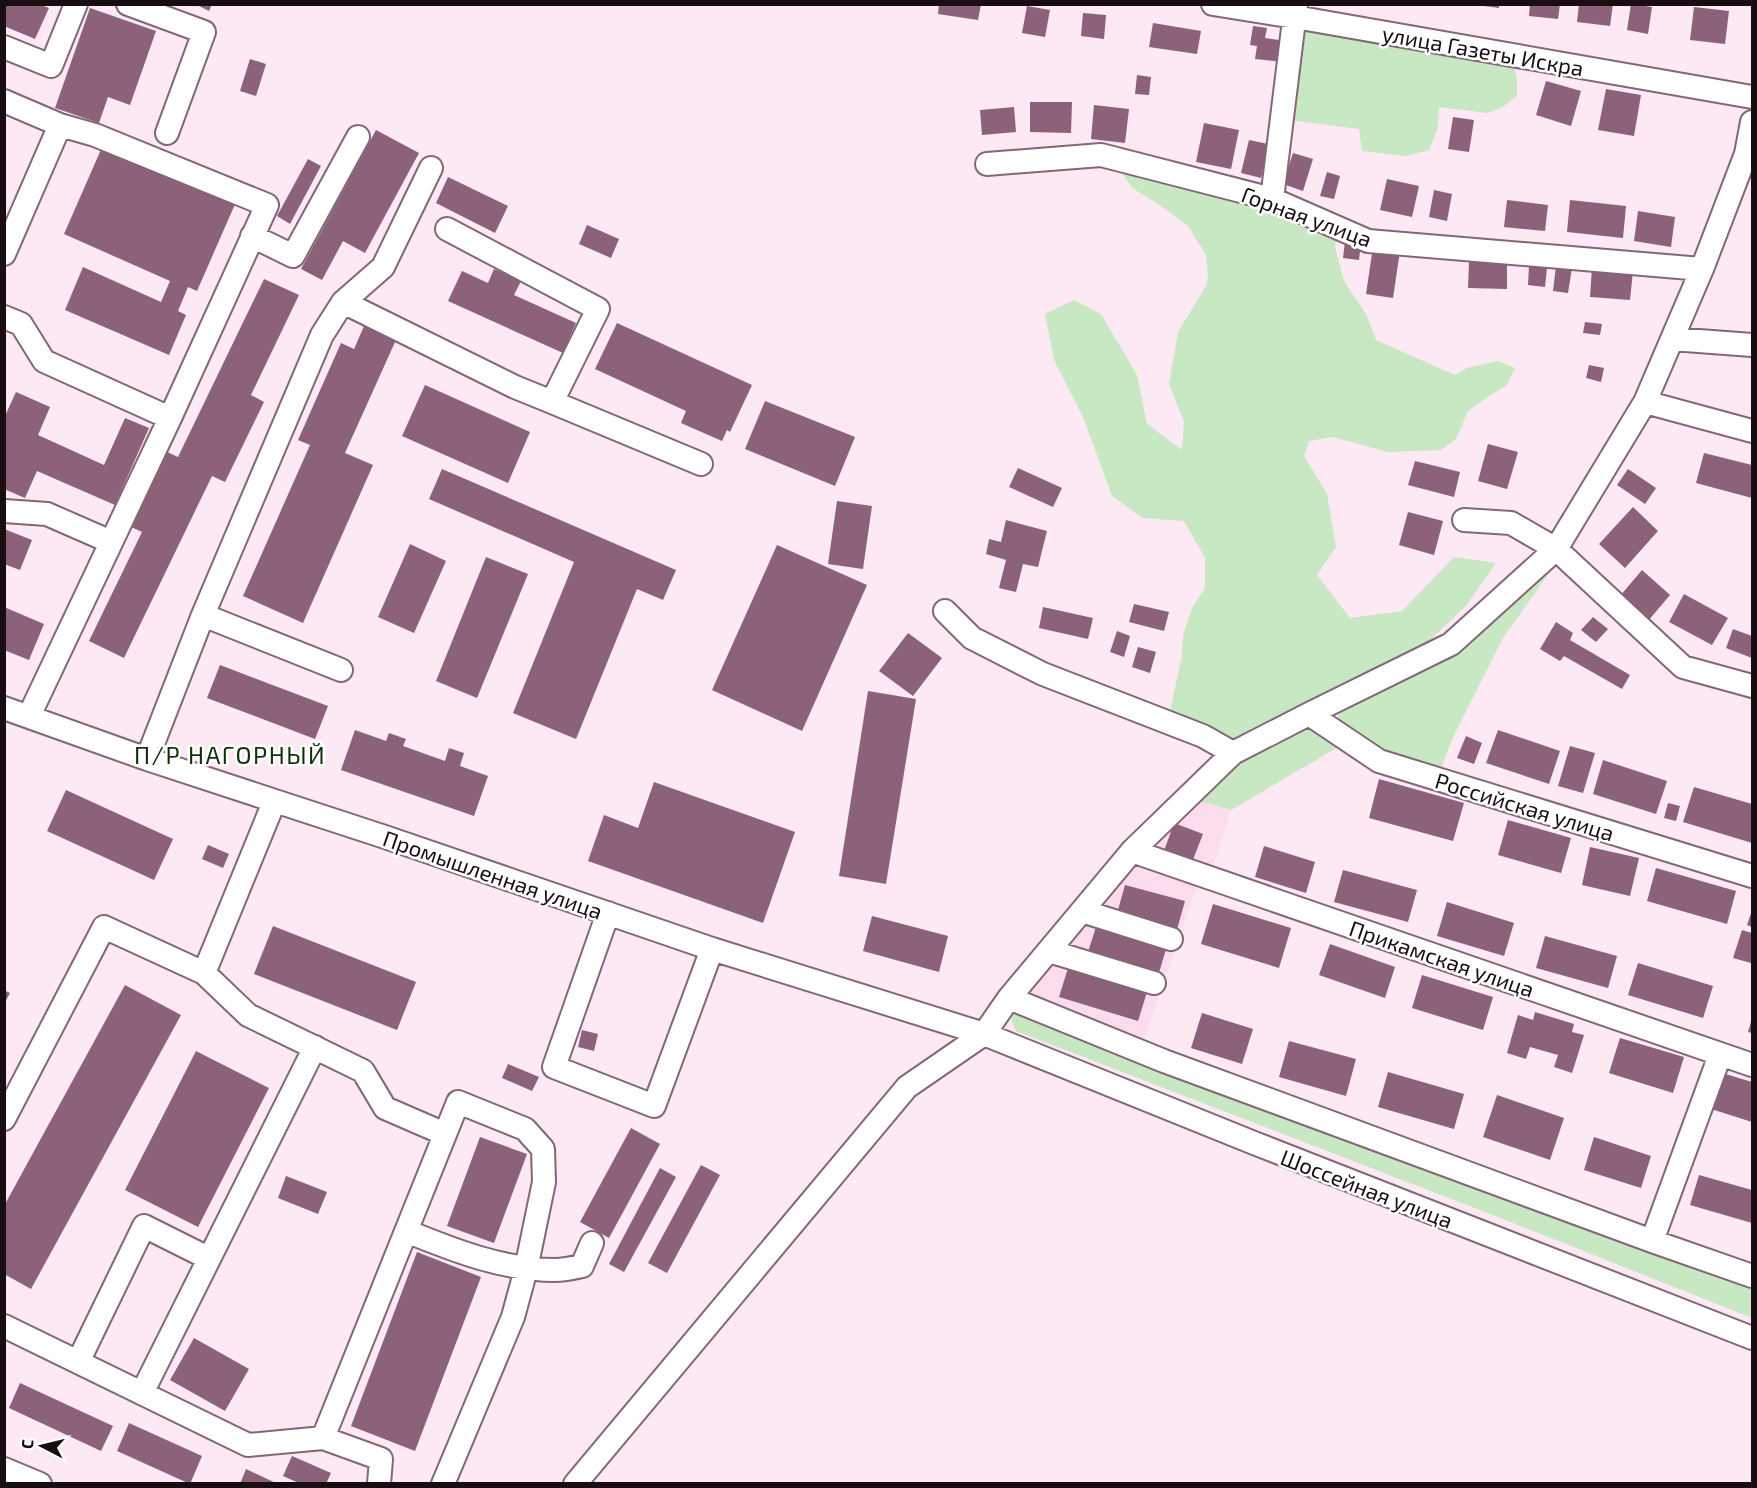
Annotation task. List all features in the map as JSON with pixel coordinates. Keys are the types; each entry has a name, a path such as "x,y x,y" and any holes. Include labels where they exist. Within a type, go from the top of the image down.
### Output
{"street":[{"path":"4,47 51,66 76,4"},
{"path":"128,4 204,32 167,134"},
{"name":"улица Газеты Искра","path":"1213,4 1296,11 1752,97"},
{"path":"1272,199 1296,11"},
{"path":"4,101 60,125 95,135 267,205 170,418 29,716"},
{"path":"575,1484 907,1087 984,1034 1013,994 1132,851 1233,753 1451,644 1556,549 1645,402 1749,155 1752,122"},
{"path":"7,240 60,125"},
{"path":"252,236 293,256 358,137"},
{"name":"Горная улица","path":"987,164 1101,155 1272,199 1368,241 1702,269"},
{"path":"147,759 203,615 322,335 343,302 383,267 431,168"},
{"path":"447,229 598,309 552,402"},
{"path":"343,302 515,387 701,464"},
{"path":"4,317 21,324 44,361 170,418"},
{"path":"1672,339 1752,345"},
{"path":"1645,402 1752,431"},
{"path":"4,511 46,514 111,542"},
{"path":"1464,520 1511,523 1556,549 1683,667 1752,686"},
{"path":"945,610 972,638 1043,674 1203,736 1233,753"},
{"path":"203,615 341,670"},
{"name":"Промышленная улица","path":"4,708 147,759 385,837 712,949 984,1034"},
{"name":"Российская улица","path":"1308,714 1379,761 1752,876"},
{"path":"204,973 274,802"},
{"name":"Прикамская улица","path":"1132,851 1752,1065"},
{"path":"1082,911 1171,939"},
{"path":"608,913 554,1066 654,1106 712,949"},
{"path":"4,1119 104,927 204,973 248,1015 363,1071 385,1108 445,1134"},
{"path":"1049,951 1154,983"},
{"path":"1013,994 1133,1032"},
{"path":"1013,994 1164,1061 1652,1241 1752,1275"},
{"name":"Шоссейная улица","path":"984,1034 1254,1143 1752,1338"},
{"path":"142,1393 315,1047"},
{"path":"1652,1241 1720,1054"},
{"path":"323,1438 458,1102 525,1129 543,1149 544,1182 526,1269 513,1317 443,1484"},
{"path":"78,1362 144,1226 208,1258"},
{"path":"406,1231 463,1254 526,1269 557,1270 582,1266 592,1243"},
{"path":"4,1326 248,1445 323,1438 381,1460 379,1484"},
{"path":"4,1469 40,1484"}],"shaded area":[{"path":"1192,799 1231,810 1211,873 1199,880 1142,1045 1016,998"}],"green space":[{"path":"1299,28 1512,64 1517,77 1517,96 1501,108 1487,113 1439,107 1438,128 1429,150 1406,156 1362,151 1359,129 1289,120"},
{"path":"1139,170 1247,199 1337,231 1335,247 1344,281 1366,314 1376,340 1455,375 1467,368 1498,361 1515,368 1506,386 1468,411 1456,439 1441,450 1388,452 1333,437 1309,441 1304,456 1327,494 1336,547 1317,575 1350,618 1402,611 1454,557 1496,563 1466,606 1430,640 1234,741 1170,712 1182,655 1183,635 1192,608 1205,588 1205,558 1184,521 1142,518 1112,496 1083,417 1054,360 1045,314 1074,300 1101,314 1137,375 1147,424 1182,450 1184,422 1169,384 1178,332 1206,286 1208,277 1206,255 1188,226 1132,188 1123,174"},
{"path":"1559,559 1503,638 1454,735 1439,773 1339,734 1340,707 1381,691 1460,654"},
{"path":"1303,724 1315,726 1340,746 1231,810 1192,799 1225,772"},
{"path":"1015,1008 1752,1281 1752,1318 1016,1031 1012,1020"}],"building":[{"path":"195,4 212,4 209,11"},
{"path":"939,4 981,4 978,20 938,14"},
{"path":"1484,4 1499,4 1499,8 1484,6"},
{"path":"1530,4 1560,4 1558,19 1529,16"},
{"path":"1579,4 1613,4 1610,26 1577,22"},
{"path":"1631,4 1652,7 1648,34 1627,30"},
{"path":"4,5 41,5 49,8 35,39 4,26"},
{"path":"1027,6 1050,10 1045,37 1022,33"},
{"path":"1694,7 1729,11 1725,44 1690,40"},
{"path":"90,8 156,31 130,105 108,97 99,123 55,108"},
{"path":"1083,13 1106,15 1104,39 1081,36"},
{"path":"1153,23 1201,31 1197,54 1149,47"},
{"path":"1253,26 1267,28 1265,38 1286,41 1283,62 1255,59 1257,46 1250,45"},
{"path":"250,59 266,64 256,96 240,91"},
{"path":"1137,75 1151,77 1149,95 1135,94"},
{"path":"1546,81 1581,91 1571,126 1536,115"},
{"path":"1606,89 1641,95 1634,136 1598,130"},
{"path":"1030,102 1072,102 1071,133 1030,132"},
{"path":"1094,105 1129,109 1125,143 1091,139"},
{"path":"1014,107 1016,132 982,135 980,110"},
{"path":"1453,117 1474,120 1469,152 1448,149"},
{"path":"1204,123 1239,130 1231,169 1196,162"},
{"path":"376,130 419,153 365,253 343,241 322,280 301,269"},
{"path":"1249,140 1268,144 1261,178 1241,173"},
{"path":"103,145 236,202 197,291 188,287 178,311 186,315 169,355 65,310 83,267 161,302 170,281 64,234"},
{"path":"1293,153 1313,159 1303,191 1283,184"},
{"path":"308,159 321,166 290,224 277,216"},
{"path":"1327,172 1340,176 1334,199 1320,196"},
{"path":"448,177 508,206 495,233 436,203"},
{"path":"1387,179 1419,186 1412,217 1380,210"},
{"path":"1434,190 1452,194 1447,221 1429,217"},
{"path":"1507,200 1548,205 1545,231 1504,227"},
{"path":"1570,200 1626,206 1623,238 1567,232"},
{"path":"1638,211 1675,217 1671,247 1634,241"},
{"path":"587,225 619,239 611,258 579,244"},
{"path":"1345,241 1361,243 1359,260 1343,258"},
{"path":"1373,247 1400,251 1393,298 1366,294"},
{"path":"1469,262 1507,263 1507,289 1468,288"},
{"path":"1529,266 1547,268 1545,287 1528,285"},
{"path":"1556,266 1572,268 1568,293 1553,291"},
{"path":"1592,267 1633,271 1630,300 1590,297"},
{"path":"494,269 521,281 514,295 576,323 563,353 448,301 462,271 488,283"},
{"path":"264,279 299,295 251,395 264,402 225,482 212,476 124,658 89,641 142,532 129,526 165,451 178,457"},
{"path":"368,317 400,331 345,453 373,465 303,623 243,596 310,445 298,440 341,343 354,349"},
{"path":"1585,322 1602,324 1600,335 1583,333"},
{"path":"617,323 752,385 730,432 727,430 722,441 681,423 686,411 595,369"},
{"path":"1589,365 1604,368 1601,382 1586,378"},
{"path":"425,385 530,432 508,483 402,436"},
{"path":"16,392 50,407 38,435 104,465 125,418 149,428 115,505 37,471 25,498 4,489 4,418"},
{"path":"765,401 855,437 835,486 745,449"},
{"path":"1488,444 1518,452 1507,489 1478,481"},
{"path":"1704,453 1752,465 1752,498 1696,483"},
{"path":"1415,461 1460,472 1454,497 1408,485"},
{"path":"1018,468 1062,488 1053,507 1009,487"},
{"path":"442,469 676,570 663,600 637,589 576,739 513,713 574,562 429,499"},
{"path":"1628,469 1656,488 1645,504 1617,485"},
{"path":"837,501 872,506 863,569 828,564"},
{"path":"1633,507 1658,531 1625,568 1599,544"},
{"path":"1408,512 1443,521 1434,555 1399,545"},
{"path":"1006,520 1047,531 1038,567 1023,564 1016,592 999,588 1006,560 986,554 989,539 1001,542"},
{"path":"4,529 32,540 20,570 4,564"},
{"path":"410,544 446,561 414,633 378,617"},
{"path":"777,545 867,585 802,731 712,690"},
{"path":"486,557 528,574 477,698 436,681"},
{"path":"1642,570 1670,595 1648,621 1620,596"},
{"path":"1684,594 1728,618 1712,645 1669,622"},
{"path":"1134,604 1169,612 1164,631 1129,622"},
{"path":"4,607 44,624 29,660 4,650"},
{"path":"1043,607 1093,618 1088,639 1039,628"},
{"path":"1593,617 1608,629 1596,642 1581,630"},
{"path":"1556,622 1573,633 1570,640 1630,675 1622,689 1564,656 1560,661 1540,649"},
{"path":"1733,629 1752,636 1752,658 1726,648"},
{"path":"1117,631 1130,636 1124,657 1110,652"},
{"path":"908,633 942,658 913,696 879,671"},
{"path":"1138,647 1156,652 1150,673 1132,667"},
{"path":"220,665 328,706 315,739 207,698"},
{"path":"868,691 916,699 886,884 839,876"},
{"path":"355,730 386,741 389,733 406,739 403,746 445,761 449,748 464,753 460,766 488,776 474,816 341,770"},
{"path":"1498,730 1560,751 1549,784 1486,763"},
{"path":"1466,736 1482,743 1474,764 1457,758"},
{"path":"1570,746 1595,753 1583,793 1558,786"},
{"path":"1603,760 1667,781 1656,814 1593,794"},
{"path":"1379,779 1464,803 1453,841 1369,818"},
{"path":"654,782 795,832 763,923 588,861 604,815 638,828"},
{"path":"1694,787 1752,804 1752,843 1683,822"},
{"path":"66,790 173,839 154,880 47,831"},
{"path":"1668,803 1680,806 1676,821 1664,818"},
{"path":"1508,820 1571,838 1561,873 1498,855"},
{"path":"1174,823 1203,834 1192,862 1164,851"},
{"path":"208,845 229,854 223,868 202,859"},
{"path":"1264,846 1315,862 1306,893 1255,877"},
{"path":"1590,847 1639,858 1630,896 1582,885"},
{"path":"1656,868 1736,891 1727,924 1647,901"},
{"path":"1343,870 1417,890 1408,922 1334,902"},
{"path":"1125,885 1185,901 1176,933 1116,917"},
{"path":"1447,902 1514,923 1504,956 1437,936"},
{"path":"1213,904 1291,928 1279,968 1201,944"},
{"path":"1752,910 1752,927 1747,925"},
{"path":"872,916 948,936 939,972 863,951"},
{"path":"1097,924 1167,946 1158,976 1087,955"},
{"path":"273,926 416,982 397,1030 254,974"},
{"path":"1742,930 1752,933 1751,963 1733,958"},
{"path":"1545,936 1617,956 1608,988 1536,968"},
{"path":"1330,944 1395,967 1385,998 1319,975"},
{"path":"1638,963 1713,986 1703,1018 1628,995"},
{"path":"1069,965 1148,989 1138,1021 1059,997"},
{"path":"1422,975 1493,997 1483,1030 1412,1008"},
{"path":"125,985 181,1015 31,1289 4,1274 4,1206"},
{"path":"4,990 10,993 4,1004"},
{"path":"1535,1012 1574,1024 1572,1032 1584,1035 1572,1073 1554,1067 1558,1055 1530,1047 1526,1059 1507,1053 1518,1015 1533,1020"},
{"path":"1202,1013 1253,1029 1242,1064 1191,1048"},
{"path":"1752,1018 1752,1033 1748,1032"},
{"path":"582,1030 598,1034 594,1051 578,1047"},
{"path":"1620,1038 1684,1057 1673,1093 1609,1073"},
{"path":"1289,1041 1356,1059 1346,1096 1279,1077"},
{"path":"196,1051 269,1088 198,1227 125,1190"},
{"path":"508,1064 539,1077 532,1091 502,1078"},
{"path":"1388,1072 1464,1094 1454,1129 1378,1107"},
{"path":"1719,1072 1752,1082 1752,1122 1708,1108"},
{"path":"1497,1095 1564,1118 1550,1160 1483,1137"},
{"path":"631,1128 660,1144 609,1238 580,1222"},
{"path":"480,1137 527,1154 494,1243 447,1226"},
{"path":"1594,1137 1651,1156 1641,1188 1584,1170"},
{"path":"701,1165 720,1175 667,1273 648,1263"},
{"path":"660,1168 676,1177 624,1272 609,1264"},
{"path":"1699,1175 1752,1190 1752,1223 1690,1205"},
{"path":"286,1176 327,1192 318,1214 278,1198"},
{"path":"417,1252 481,1277 415,1451 351,1426"},
{"path":"194,1338 249,1369 225,1411 170,1380"},
{"path":"20,1383 113,1426 101,1451 9,1408"},
{"path":"129,1423 202,1456 190,1484 117,1451"},
{"path":"292,1456 331,1473 326,1484 301,1484 283,1476"},
{"path":"246,1469 278,1484 240,1484"}],"district":[{"name":"П/Р НАГОРНЫЙ","path":"230,754"}]}
